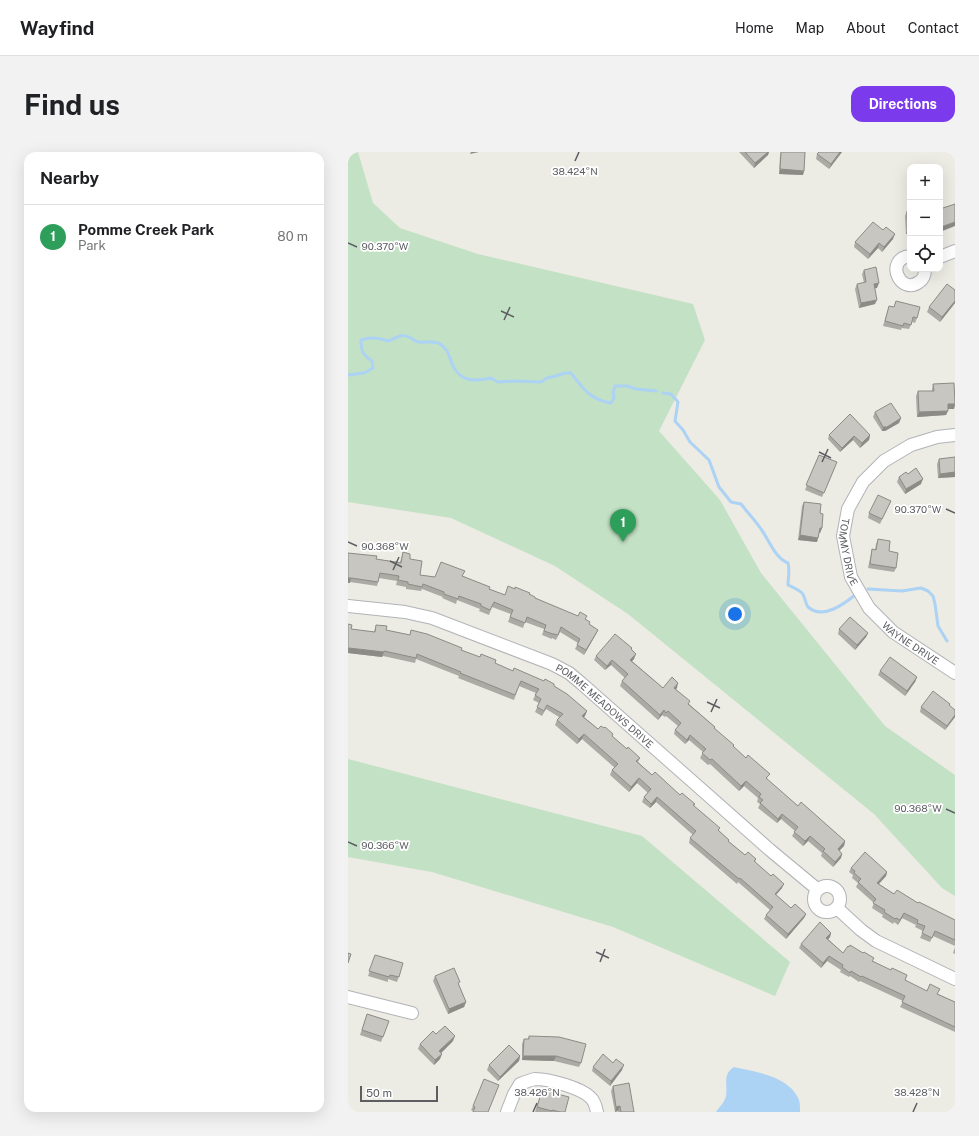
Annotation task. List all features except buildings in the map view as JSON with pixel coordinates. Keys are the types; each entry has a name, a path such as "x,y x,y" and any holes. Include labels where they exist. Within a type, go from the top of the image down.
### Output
{"street":[{"path":"943,257 955,251"},
{"path":"907,257 897,265 897,274 902,282 911,285 916,284 923,278 924,272"},
{"name":"TOMMY DRIVE","path":"869,608 851,577 843,536 848,509 862,482 884,461 911,445 937,437 955,435"},
{"name":"POMME MEADOWS DRIVE","path":"348,606 405,612 432,618 562,669 581,682 770,850 817,889"},
{"name":"WAYNE DRIVE","path":"869,608 893,632 955,673"},
{"path":"826,885 832,886 836,889 840,898 837,908 827,912 822,912 817,909 813,899 817,889 826,885"},
{"path":"837,908 861,930 876,941 955,979"},
{"path":"348,997 412,1013"},
{"path":"506,1112 520,1084 535,1079 548,1080 583,1092 591,1097 595,1103 597,1112"}],"green space":[{"path":"348,152 358,152 373,203 400,228 478,254 693,304 705,340 659,431 720,500 761,573 885,726 955,775 955,896 942,888 874,814 628,614 555,566 451,518 348,502"},
{"path":"348,759 642,836 790,962 775,996 613,927 432,872 348,857"}],"water":[{"path":"734,1067 765,1074 786,1084 792,1089 799,1100 800,1112 716,1112 725,1098 728,1073"}],"waterway":[{"path":"348,375 364,373 373,368 372,361 366,357 363,352 361,340 375,338 388,341 399,336 407,336 416,342 435,342 443,346 447,350 455,370 463,377 468,379 479,380 491,378 498,382 541,382 547,378 565,373 571,373 588,393 604,402 611,403 614,398 613,392 615,386 627,386 636,389 656,391"},
{"path":"663,393 671,394 678,402 675,421 683,430 690,442 709,460 719,487 731,502 741,504 759,526 779,557 788,563 788,585 802,593 808,607 814,611 827,611 839,606 855,595"},
{"path":"868,589 902,591 921,588 928,591 933,596 938,626 947,641"}],"place":[{"name":"Pomme Creek Park","path":"623,542"}]}
